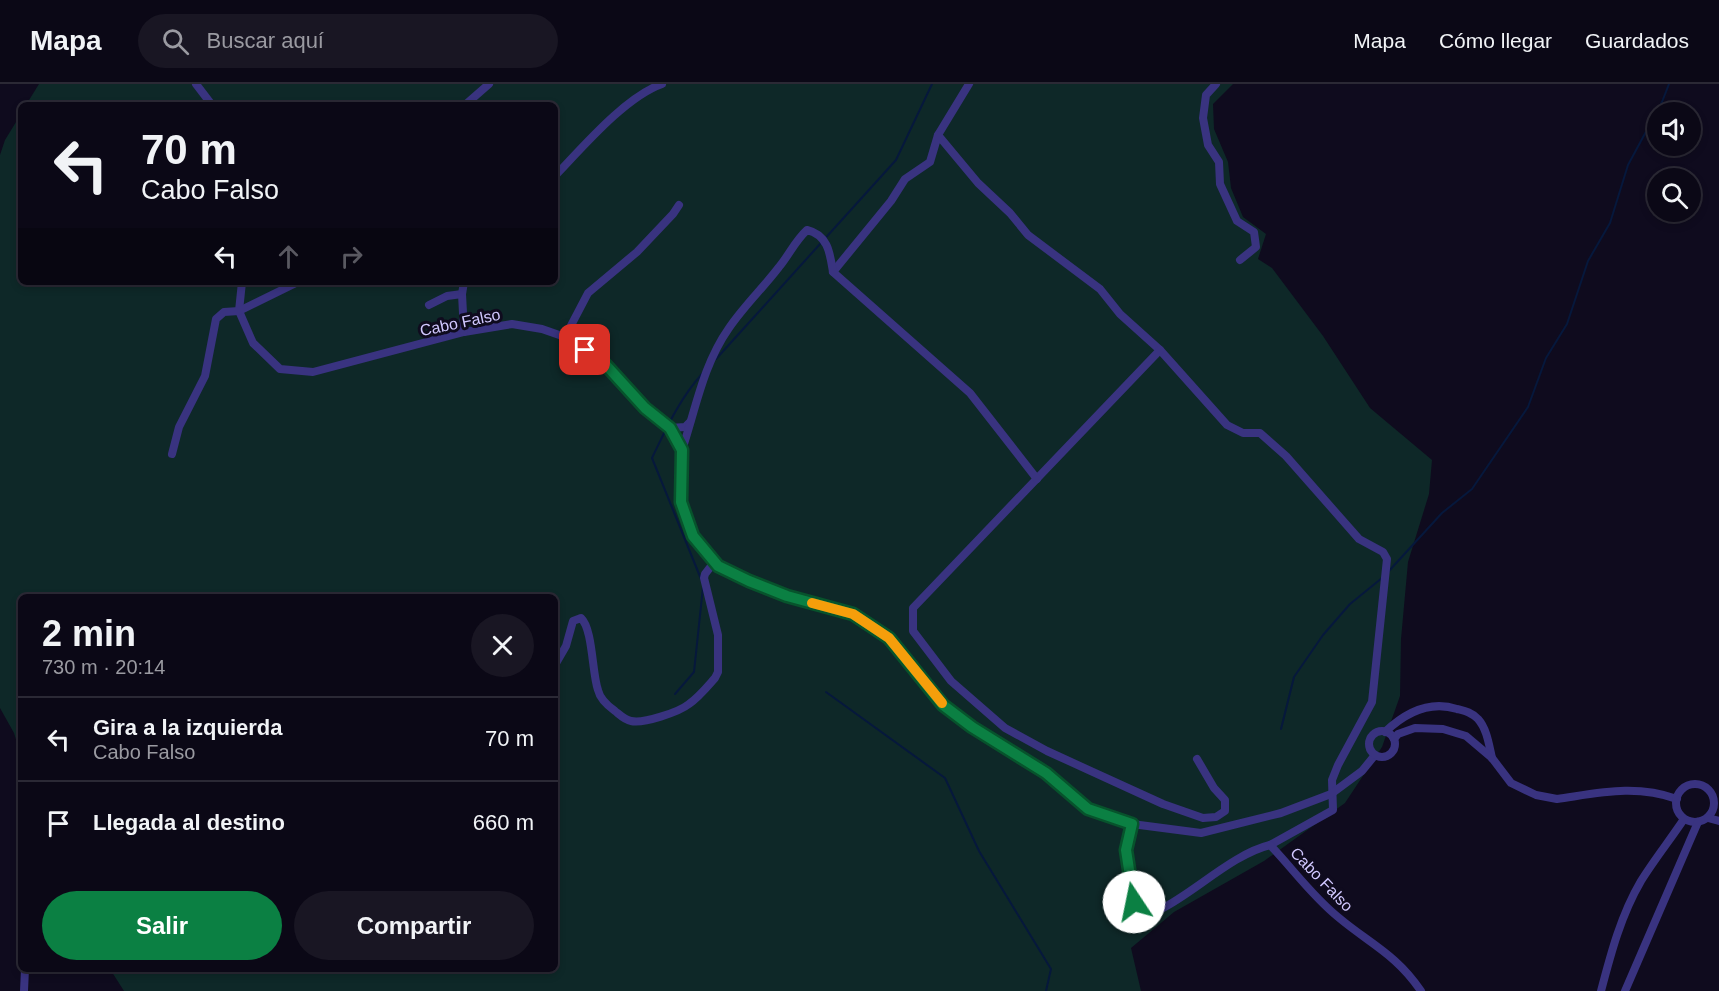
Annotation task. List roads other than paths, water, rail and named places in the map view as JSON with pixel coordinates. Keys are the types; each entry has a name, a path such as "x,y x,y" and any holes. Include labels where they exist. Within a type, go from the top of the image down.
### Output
{"street":[{"path":"196,84 210,102"},
{"path":"468,102 489,84"},
{"path":"558,173 617,113 652,87 662,84"},
{"path":"832,272 891,201 905,179 930,162 938,135 969,84"},
{"path":"1216,84 1206,95 1203,118 1208,145 1219,162 1220,184 1237,221 1254,232 1256,247 1240,260"},
{"path":"938,135 978,183 1010,213 1028,235 1100,289 1120,314 1160,350 1227,425 1243,433 1260,433 1286,456 1359,539 1383,552 1387,559 1372,702 1332,780 1333,810 1270,845"},
{"path":"565,337 588,293 637,252 679,205"},
{"path":"682,450 708,368 727,330 754,295 779,268 798,238 807,230 817,232 823,240 830,252 832,272 970,393 1037,479"},
{"path":"239,311 242,285"},
{"path":"172,454 179,427 205,376 216,319 224,312 239,311 292,285"},
{"path":"464,285 464,332"},
{"path":"429,305 447,296 462,294"},
{"name":"Cabo Falso","path":"239,311 254,343 280,369 313,372 464,332 512,324 543,329 565,337 605,364 645,408 670,428 682,450 681,502 693,536 718,566 787,596 853,614 889,638 943,705 972,727 1046,773 1088,809 1132,824 1126,850 1134,902 1139,911 1148,913 1160,910 1203,881 1259,848 1270,845 1322,902 1354,930 1390,954 1410,975 1421,991"},
{"path":"1160,350 914,608 913,631 951,681 1005,728 1064,759 1163,804 1203,818 1216,817 1225,811 1226,800 1214,788 1197,759"},
{"path":"670,428 685,427 690,422"},
{"path":"558,660 566,646 573,621 581,618 585,623 594,658 599,695 612,708 624,718 639,722 686,706 715,678 718,672 718,635 704,578 709,567 718,566"},
{"path":"1385,732 1410,713 1426,707 1445,705 1469,712 1479,720 1487,736 1492,758"},
{"path":"1410,713 1415,728"},
{"path":"1394,739 1385,732 1377,732 1371,737 1370,749 1375,755 1383,757 1390,754 1394,747 1394,739 1398,734 1415,728 1443,729 1466,736 1492,758 1511,783 1536,795 1557,799 1636,790 1659,793 1677,799"},
{"path":"1478,747 1487,736"},
{"path":"1132,824 1201,833 1281,813 1331,794 1362,771 1375,755"},
{"path":"1697,784 1708,789 1716,801 1712,813 1698,822 1684,819 1677,808 1677,799 1683,789 1690,785 1697,784"},
{"path":"1707,818 1719,820"},
{"path":"1601,991 1612,948 1631,901 1641,882 1684,819"},
{"path":"1625,991 1698,822"},
{"path":"24,991 25,972"}],"waterway":[{"path":"716,359 896,160 932,84"},
{"path":"1388,572 1442,513 1472,489 1528,407 1546,358 1567,324 1588,261 1610,223 1628,165 1662,102 1669,84"},
{"path":"701,579 652,458 680,403 702,374"},
{"path":"1281,729 1294,677 1323,635 1350,604 1382,578"},
{"path":"675,694 694,672 703,587"},
{"path":"826,692 945,778 979,851 1051,969 1046,991"}]}
